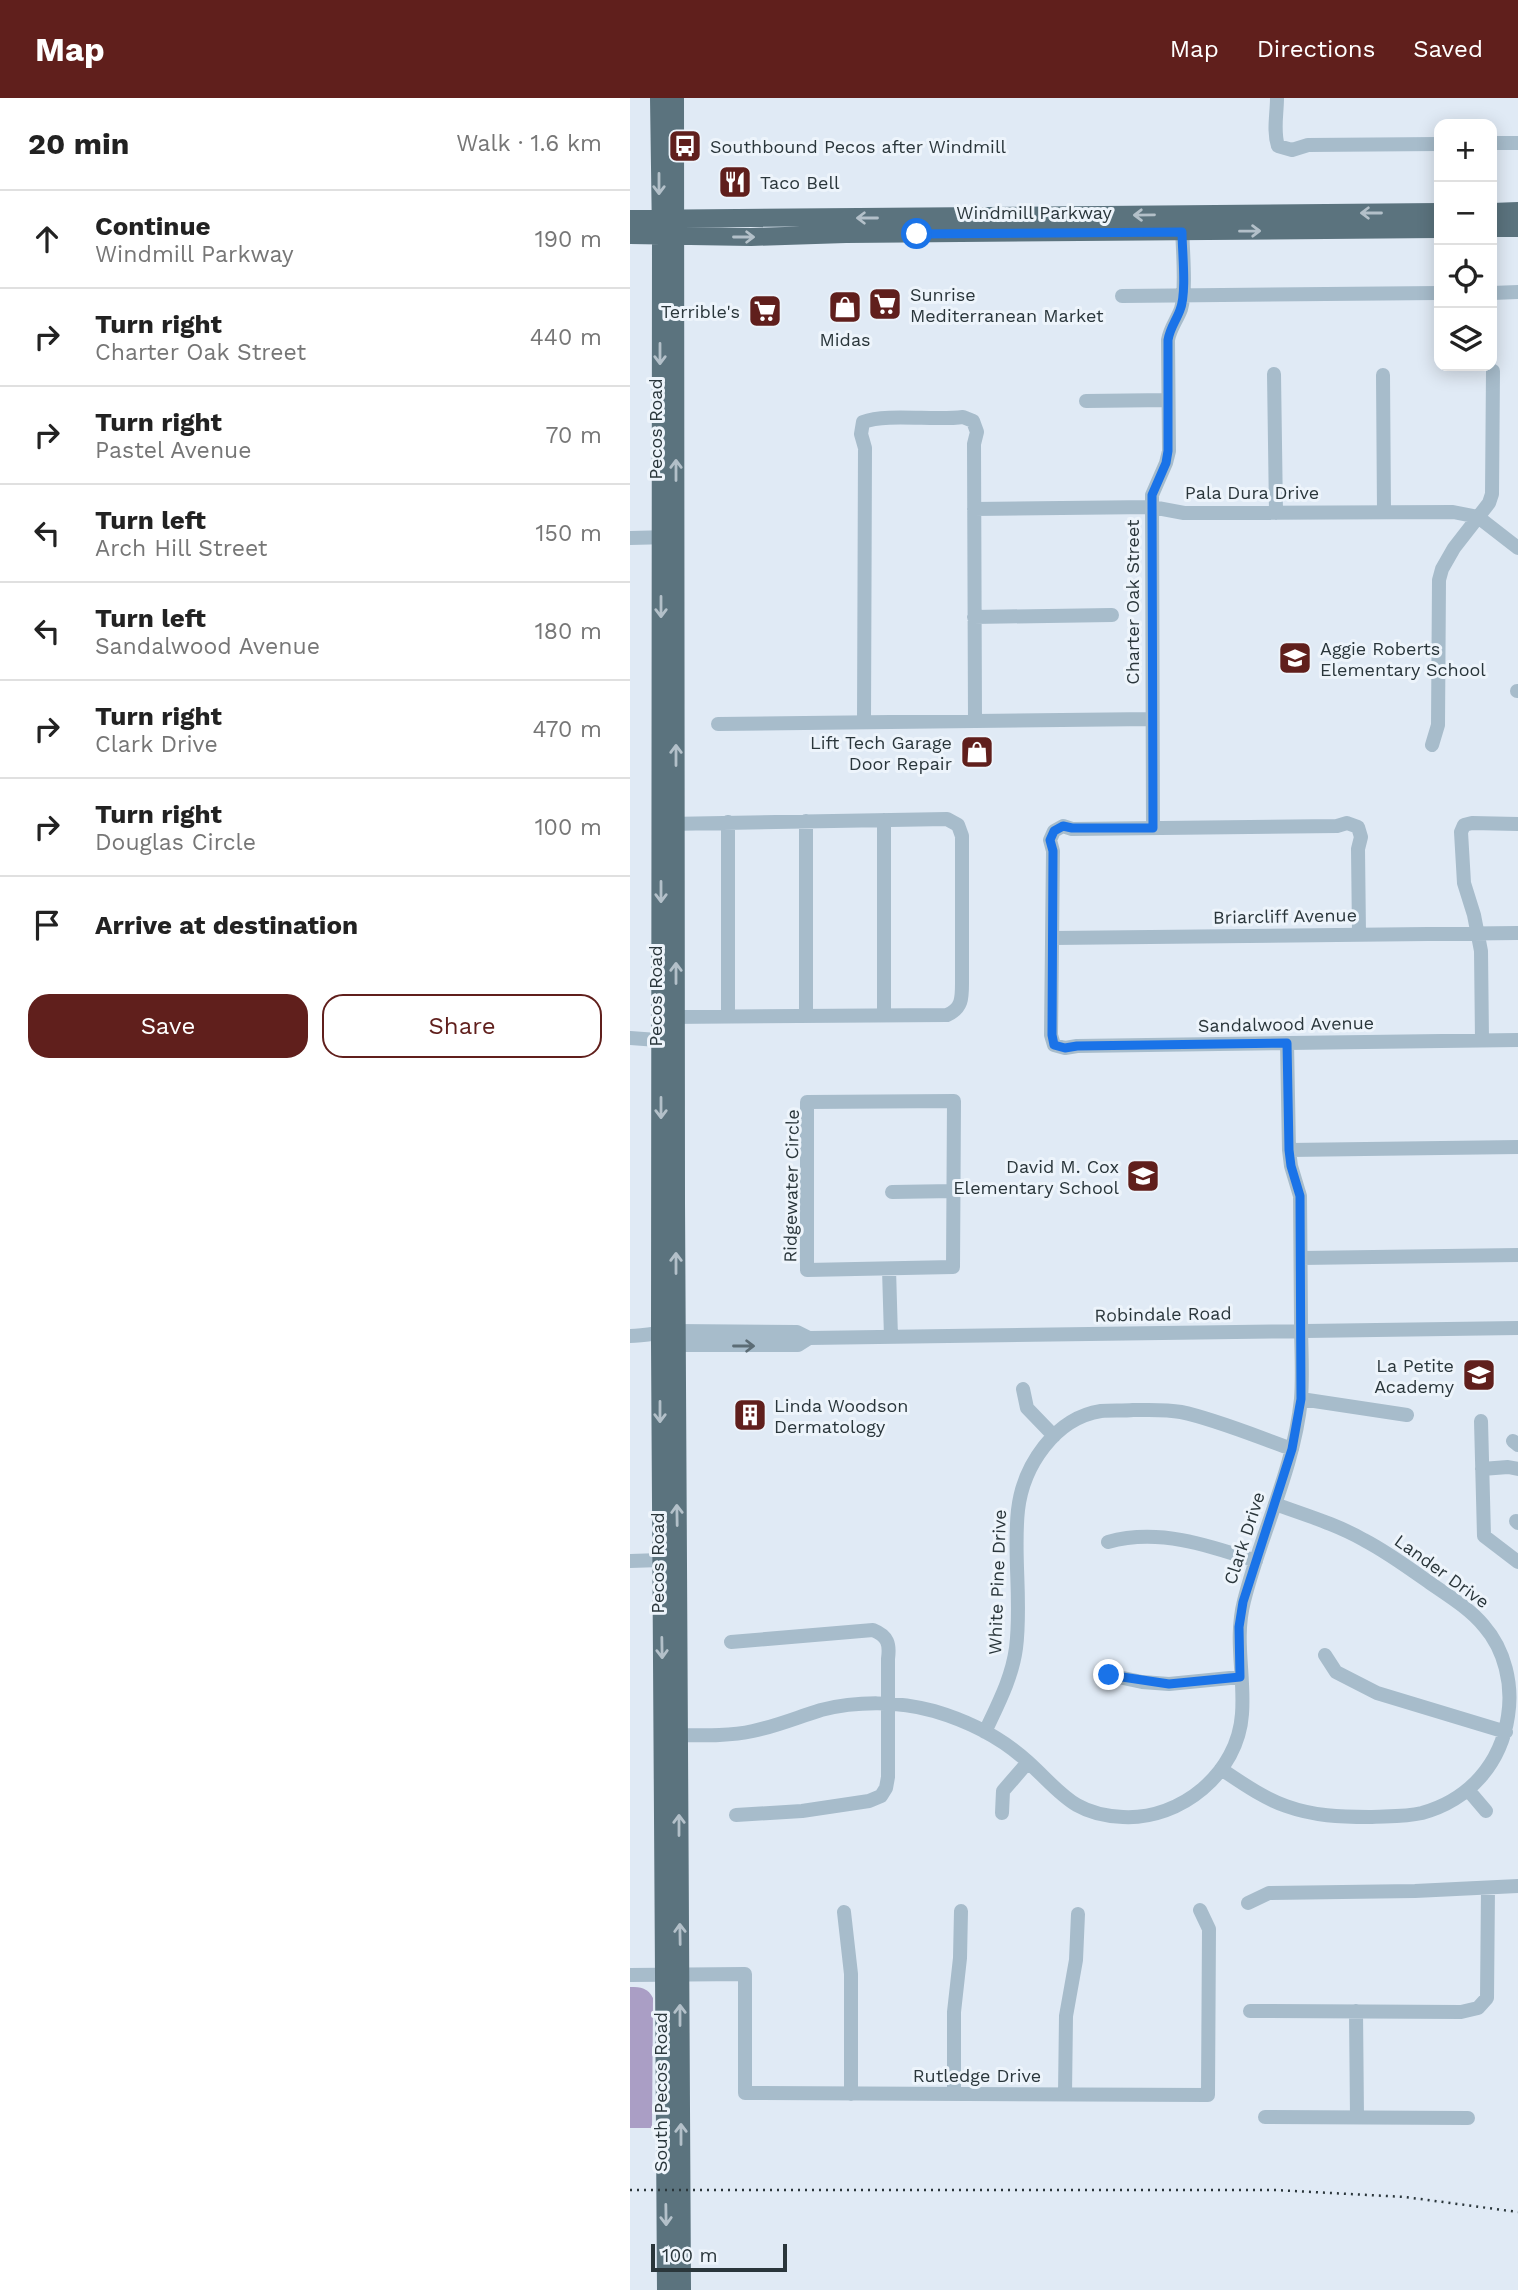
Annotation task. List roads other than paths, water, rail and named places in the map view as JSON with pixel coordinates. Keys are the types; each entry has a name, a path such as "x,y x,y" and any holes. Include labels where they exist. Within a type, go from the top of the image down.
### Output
{"main road":[{"name":"Pecos Road","path":"659,98 668,228"},
{"name":"Pecos Road","path":"664,1338 676,1203 668,1041 668,228 676,98"},
{"name":"Windmill Parkway","path":"630,236 668,228 1182,223 1434,212"},
{"path":"1497,212 1518,212"},
{"name":"Windmill Parkway","path":"630,219 668,228"},
{"name":"Windmill Parkway","path":"1182,223 1434,229"},
{"path":"1497,228 1518,228"},
{"name":"Pecos Road","path":"666,2290 672,1975 671,1735 661,1164 668,1041"},
{"path":"661,1164 670,1202 676,1203"},
{"name":"Pecos Road","path":"671,1735 679,1894"},
{"name":"South Pecos Road","path":"679,1894 672,1975 682,2290"}],"street":[{"path":"1277,98 1274,136 1278,146 1292,150 1308,145 1434,144"},
{"path":"1497,143 1518,143"},
{"name":"Charter Oak Street","path":"1153,828 1152,495 1166,463 1168,451 1168,340 1170,329 1180,310 1182,296 1182,223"},
{"path":"1497,292 1518,292"},
{"path":"1122,296 1434,293"},
{"path":"1432,745 1438,725 1439,580 1447,558 1492,494 1493,371"},
{"path":"1275,374 1276,513"},
{"path":"1383,374 1384,512"},
{"path":"1086,401 1168,400"},
{"path":"864,722 865,448 861,434 863,422 876,417 963,417 973,421 977,432 974,444 975,721"},
{"name":"Pala Dura Drive","path":"974,509 1152,507 1184,513 1453,512 1478,517 1518,548"},
{"path":"630,538 668,537"},
{"path":"974,617 1112,615"},
{"path":"718,724 1152,719"},
{"path":"668,824 947,819 958,825 962,836 962,1002 956,1011 947,1015 668,1017"},
{"path":"884,820 884,1015"},
{"path":"806,821 806,1016"},
{"path":"728,822 728,1017"},
{"path":"1053,938 1053,851 1050,840 1054,831 1063,826 1153,828 1337,826 1347,823 1357,827 1361,837 1358,849 1359,934"},
{"path":"1482,1040 1481,951 1464,883 1461,832 1464,825 1472,823 1518,824"},
{"name":"Briarcliff Avenue","path":"1053,938 1518,933"},
{"name":"Sandalwood Avenue","path":"1053,938 1052,1035 1054,1045 1065,1048 1518,1040"},
{"path":"630,1038 668,1041"},
{"name":"Clark Drive","path":"671,1735 748,1732 784,1724 822,1710 865,1703 933,1711 985,1732 1028,1762 1062,1797 1096,1813 1124,1817 1151,1815 1178,1806 1201,1791 1222,1769 1237,1737 1242,1714 1239,1627 1243,1602 1292,1449 1301,1399 1300,1196 1289,1150 1287,1043"},
{"name":"Ridgewater Circle","path":"954,1101 953,1267 889,1269 807,1270 807,1102 954,1101"},
{"path":"1289,1150 1518,1147"},
{"path":"892,1192 954,1191"},
{"path":"1301,1258 1518,1255"},
{"path":"889,1269 891,1337"},
{"name":"Robindale Road","path":"630,1336 798,1345 809,1338 1518,1328"},
{"path":"1023,1390 1027,1408 1054,1436"},
{"path":"1301,1399 1407,1415"},
{"name":"White Pine Drive","path":"985,1732 1008,1683 1016,1648 1017,1514 1020,1493 1037,1454 1054,1436 1073,1420 1100,1411 1160,1409 1183,1412 1292,1449"},
{"path":"1481,1421 1484,1536 1518,1562"},
{"path":"1482,1469 1518,1469"},
{"name":"Lander Drive","path":"1222,1769 1252,1790 1284,1805 1314,1814 1339,1817 1422,1813 1447,1804 1469,1791 1491,1763 1506,1732 1511,1664 1485,1626 1457,1601 1364,1539 1275,1504"},
{"path":"1108,1542 1126,1537 1177,1538 1256,1561"},
{"path":"630,1561 669,1557"},
{"path":"731,1642 873,1630 883,1634 890,1646 888,1777 887,1788 881,1796 870,1801 802,1811 736,1815"},
{"path":"1325,1655 1336,1672 1377,1693 1506,1732"},
{"path":"1109,1675 1169,1684 1240,1677"},
{"path":"1002,1813 1003,1791 1028,1762"},
{"path":"1469,1791 1486,1811"},
{"path":"1248,1903 1269,1893 1518,1886"},
{"path":"1250,2011 1461,2012 1478,2008 1487,1998 1488,1888"},
{"name":"Rutledge Drive","path":"672,1975 745,1974 745,2094 1208,2095 1209,1929 1200,1910"},
{"path":"954,2094 954,2012 960,1958 961,1911"},
{"path":"844,1912 851,1974 851,2094"},
{"path":"1065,2094 1066,2016 1076,1960 1078,1914"},
{"path":"630,1975 672,1975"},
{"path":"1356,2011 1357,2117"},
{"path":"1265,2117 1468,2119"}],"railway":[{"path":"630,2190 1276,2190 1405,2197 1518,2212"}],"place":[{"name":"Southbound Pecos after Windmill","path":"685,146"},
{"name":"Taco Bell","path":"735,182"},
{"name":"Sunrise Mediterranean Market","path":"885,304"},
{"name":"Midas","path":"845,307"},
{"name":"Terrible's","path":"765,311"},
{"name":"Aggie Roberts Elementary School","path":"1295,658"},
{"name":"Lift Tech Garage Door Repair","path":"977,752"},
{"name":"David M. Cox Elementary School","path":"1143,1176"},
{"name":"La Petite Academy","path":"1479,1375"},
{"name":"Linda Woodson Dermatology","path":"750,1415"}]}
